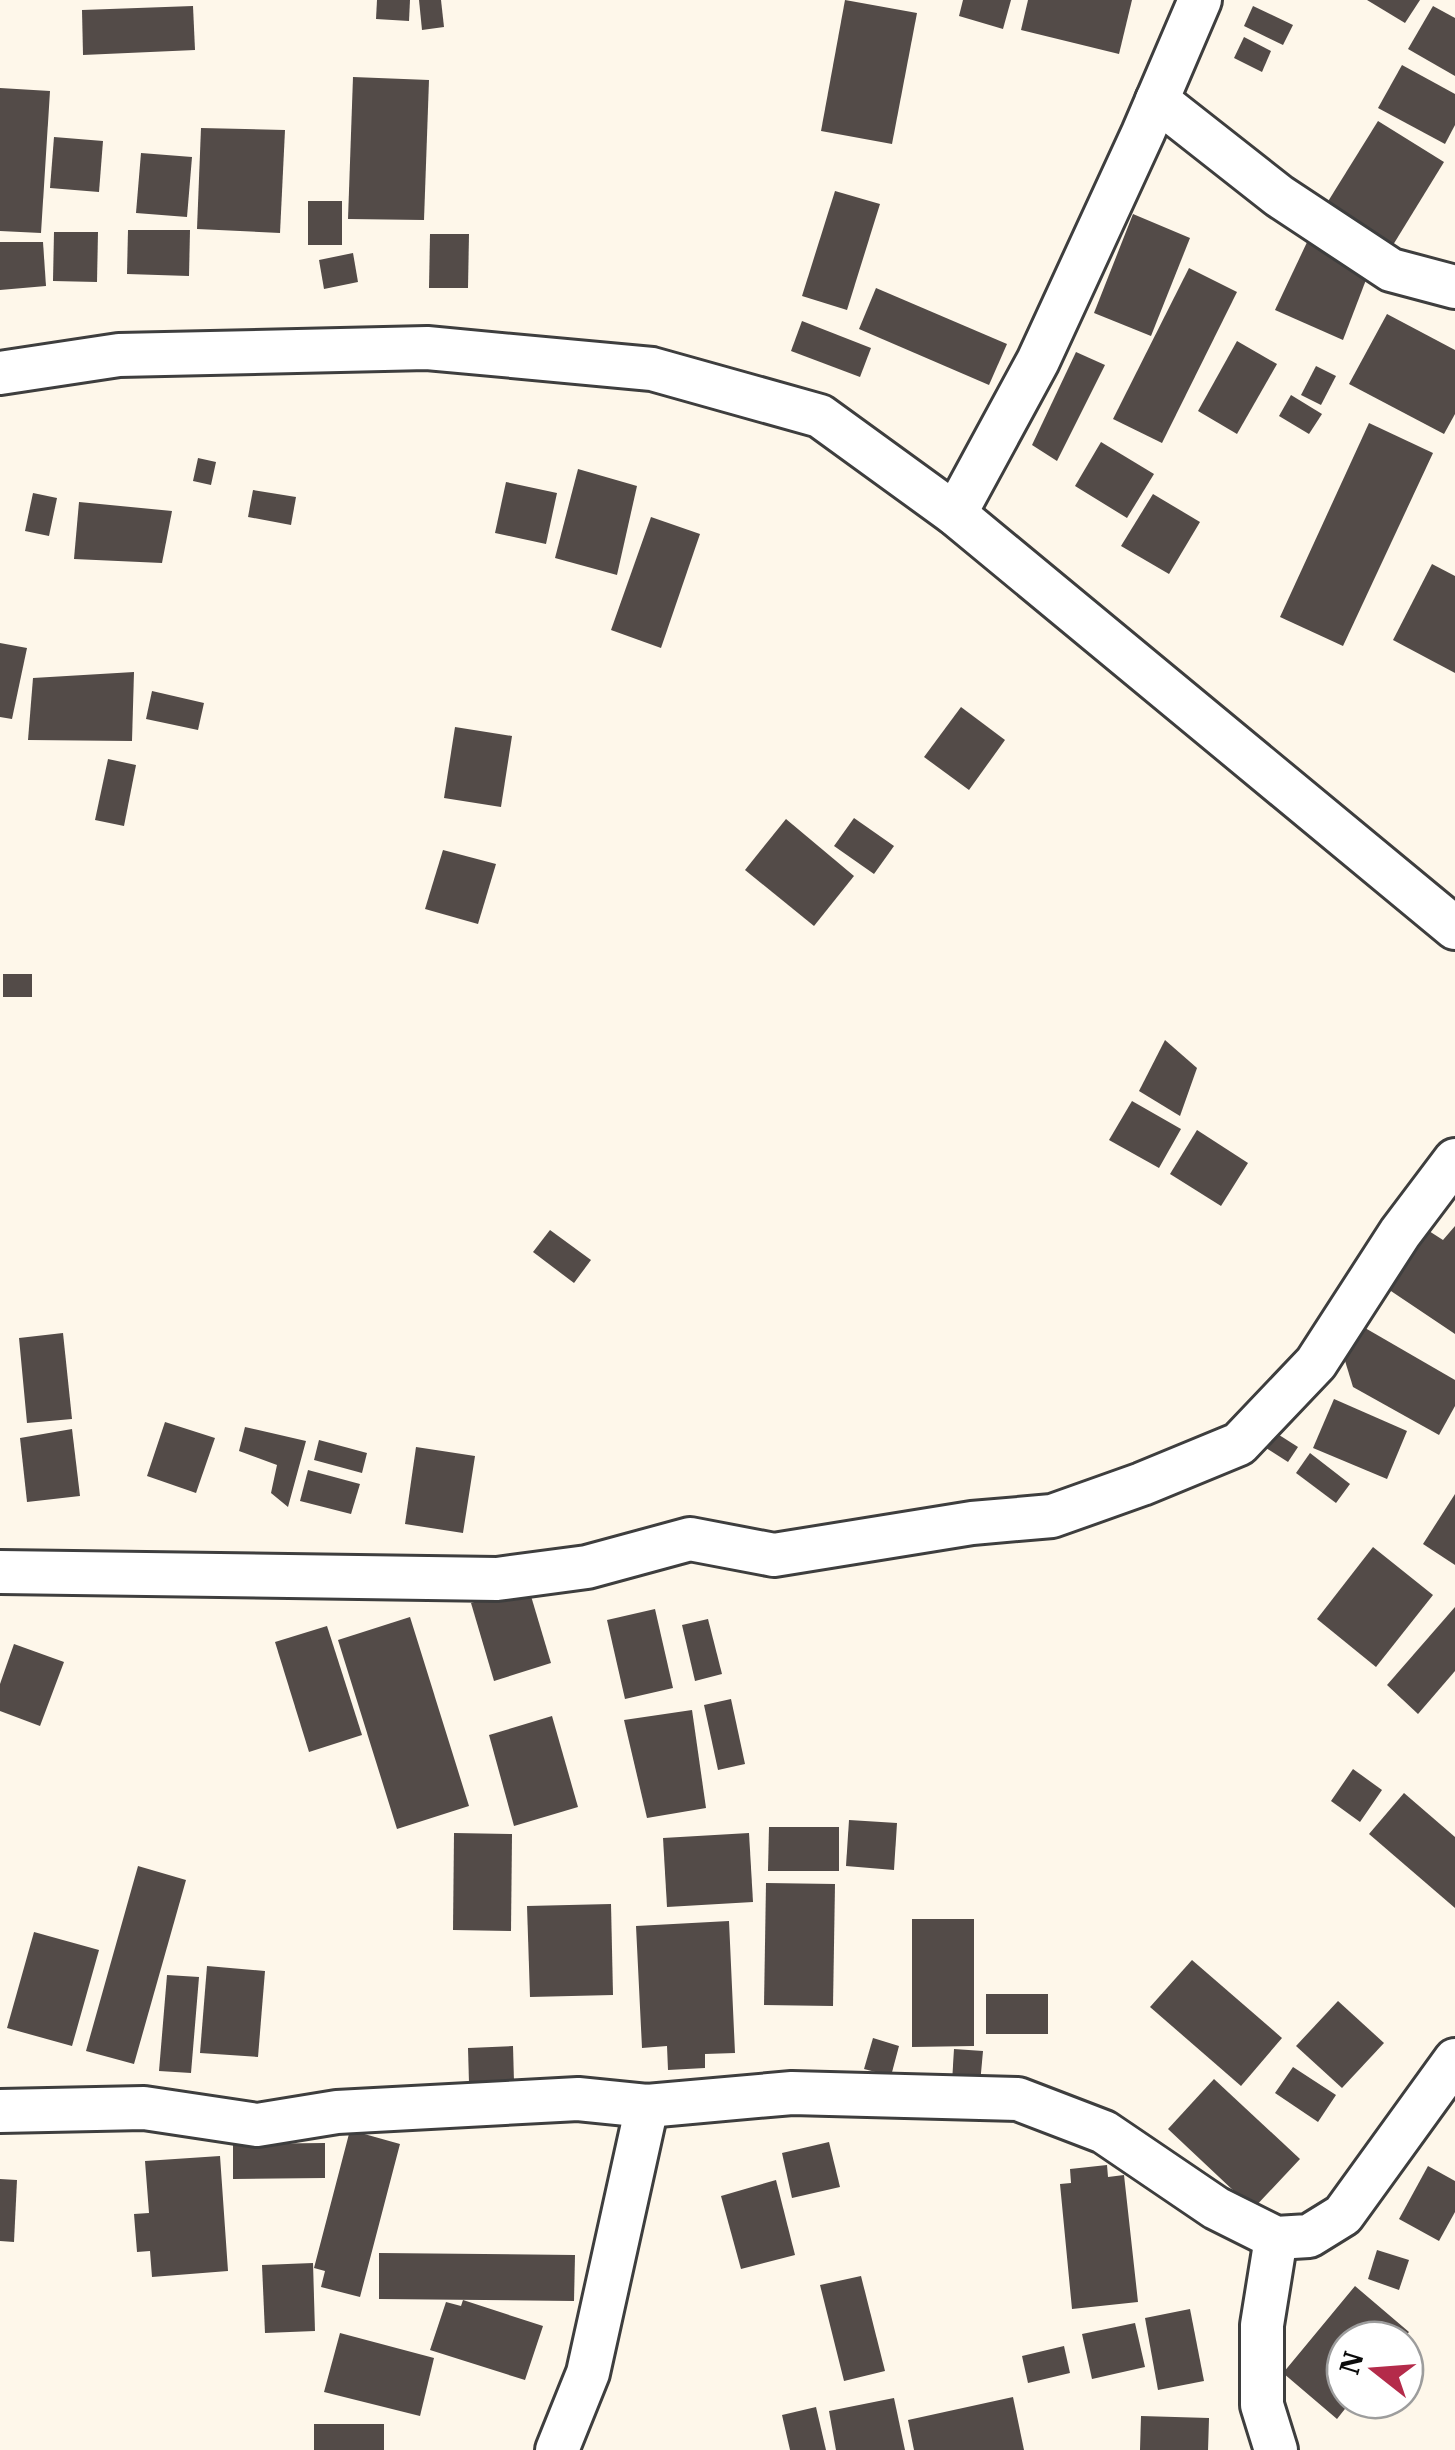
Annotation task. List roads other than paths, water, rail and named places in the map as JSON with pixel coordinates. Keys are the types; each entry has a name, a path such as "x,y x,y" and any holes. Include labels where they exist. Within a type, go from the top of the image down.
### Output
{"street":[{"path":"956,514 1038,362 1200,0"},
{"path":"1157,100 1278,196 1390,270 1455,287"},
{"path":"0,373 120,355 428,348 652,370 820,416 956,514 1455,928"},
{"path":"0,1572 498,1579 586,1567 690,1540 774,1555 972,1523 1052,1516 1238,1444 1316,1363 1400,1233 1455,1160"},
{"path":"0,2111 144,2108 257,2125 337,2112 578,2099 647,2106 792,2093 1018,2100 1104,2132 1216,2208 1276,2238 1310,2236 1343,2214 1455,2060"},
{"path":"557,2450 588,2373 647,2106"},
{"path":"1276,2238 1262,2325 1262,2406 1276,2450"}]}
